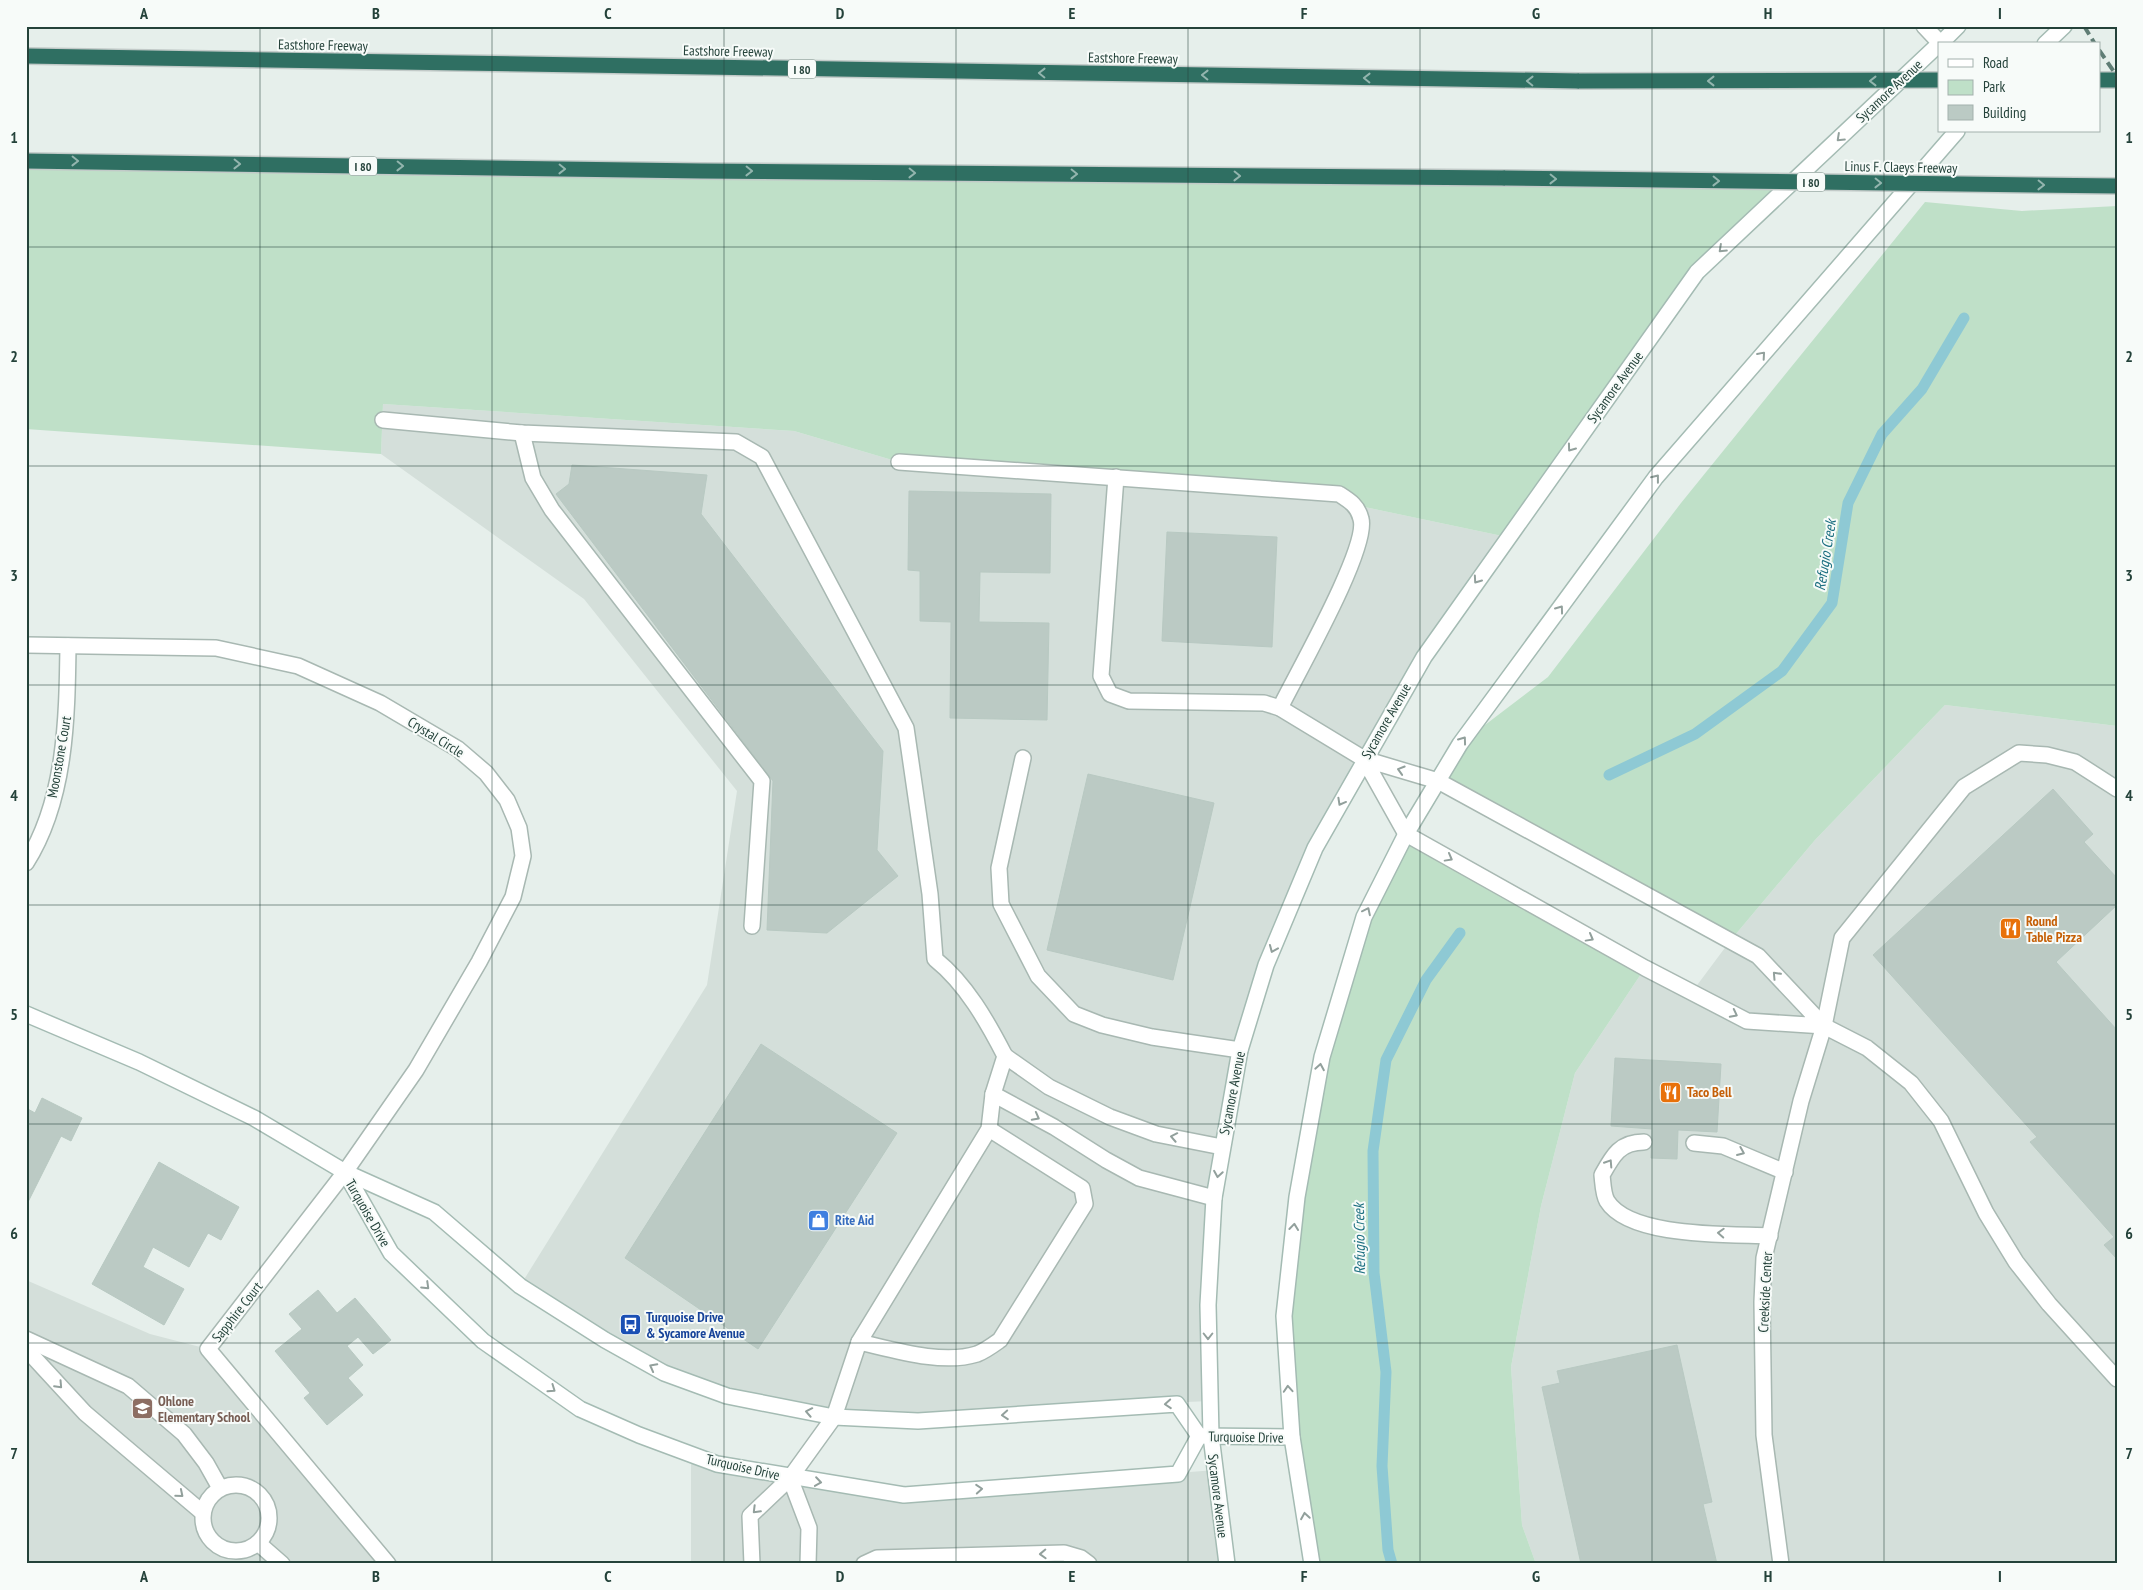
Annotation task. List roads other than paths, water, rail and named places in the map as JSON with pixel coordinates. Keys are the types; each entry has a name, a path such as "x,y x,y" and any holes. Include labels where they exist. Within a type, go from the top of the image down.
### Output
{"highway":[{"name":"Eastshore Freeway","path":"26,56 1579,82 1938,80"},
{"path":"2100,80 2117,80"},
{"name":"Linus F. Claeys Freeway","path":"26,161 701,171 1504,178 2117,186"}],"street":[{"path":"1924,26 1938,42"},
{"name":"Sycamore Avenue","path":"1942,42 1958,26"},
{"path":"2047,42 2064,26"},
{"name":"Sycamore Avenue","path":"1227,1564 1205,1436 1208,1305 1214,1198 1240,1050 1266,965 1316,848 1364,759 1424,656 1697,272 1938,46"},
{"path":"1312,1564 1292,1437 1284,1316 1297,1197 1322,1057 1364,917 1406,834 1460,744 1656,477 1956,132"},
{"path":"383,420 522,432 736,442 762,458 906,728 930,894 935,960 953,973 992,1030 1005,1056 1049,1087 1110,1117 1156,1134 1222,1147"},
{"path":"522,432 533,478 552,510 762,781 752,926"},
{"path":"899,462 1339,494 1355,505 1362,521 1355,554 1338,597 1280,708"},
{"path":"1116,477 1101,676 1110,694 1129,701 1264,703 1280,708 1364,759 1438,781 1758,956 1824,1026 1867,1048 1911,1083 1941,1120 1986,1213 2016,1262 2049,1304 2117,1379"},
{"name":"Crystal Circle","path":"26,645 216,648 298,666 380,702 458,749 486,773 507,800 520,828 523,856 513,897 479,962 416,1070 345,1172"},
{"name":"Moonstone Court","path":"26,863 40,841 57,782 67,715 68,646"},
{"name":"Creekside Center","path":"1781,1564 1764,1435 1762,1302 1764,1258 1801,1101 1824,1026 1842,938 1964,787 2019,753 2047,755 2075,762 2117,790"},
{"path":"1023,758 999,868 1001,904 1038,976 1074,1014 1102,1025 1152,1037 1240,1050"},
{"path":"1364,759 1406,834 1644,968 1747,1021 1824,1026"},
{"name":"Turquoise Drive","path":"26,1014 139,1062 254,1118 345,1172 434,1212 520,1286 605,1340 664,1373 727,1396 834,1417 918,1421 1177,1404 1205,1436 1292,1437"},
{"path":"752,1564 750,1516 790,1478 834,1417 859,1342 989,1129 993,1094 1005,1056"},
{"path":"993,1094 1054,1127 1106,1160 1139,1178 1214,1198"},
{"path":"859,1342 915,1355 955,1358 977,1354 1000,1340 1085,1204 1082,1188 989,1129"},
{"path":"1644,1142 1632,1142 1618,1150 1602,1175 1607,1202 1623,1215 1640,1224 1668,1230 1770,1236"},
{"path":"1694,1143 1724,1146 1785,1172"},
{"name":"Turquoise Drive","path":"345,1172 391,1253 483,1341 580,1409 639,1435 717,1464 790,1478 904,1495 1178,1474 1205,1436"},
{"name":"Sapphire Court","path":"345,1172 208,1349 388,1564"},
{"path":"26,1339 128,1386 184,1434 206,1463 220,1488"},
{"path":"26,1349 86,1413 203,1513"},
{"path":"790,1478 809,1528 808,1564"},
{"path":"236,1484 251,1488 263,1499 269,1514 267,1530 258,1543 244,1550 227,1550 213,1543 204,1530 203,1513 208,1499 220,1488 236,1484"},
{"path":"258,1543 282,1564"},
{"path":"864,1564 877,1558 1064,1553 1081,1558 1090,1564"}],"waterway":[{"name":"Refugio Creek","path":"1609,775 1695,734 1782,671 1832,603 1848,503 1882,434 1922,389 1964,318"},
{"name":"Refugio Creek","path":"1392,1564 1388,1550 1382,1466 1386,1372 1374,1273 1373,1151 1386,1060 1426,980 1460,933"}],"railway":[{"path":"2084,26 2094,42"},
{"path":"2100,51 2117,76"}],"place":[{"name":"Round Table Pizza","path":"2010,929"},
{"name":"Taco Bell","path":"1671,1092"},
{"name":"Rite Aid","path":"819,1220"},
{"name":"Turquoise Drive & Sycamore Avenue","path":"630,1325"},
{"name":"Ohlone Elementary School","path":"142,1409"}]}
